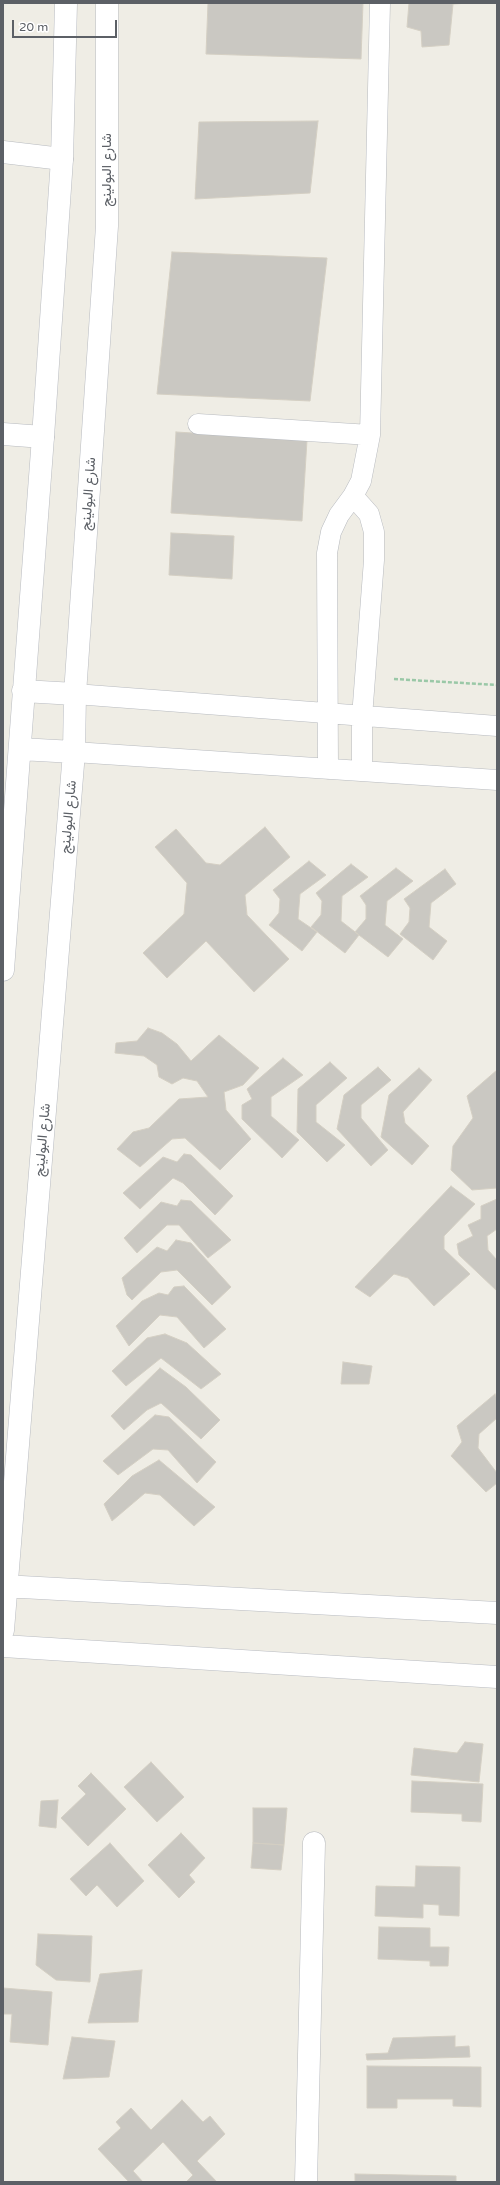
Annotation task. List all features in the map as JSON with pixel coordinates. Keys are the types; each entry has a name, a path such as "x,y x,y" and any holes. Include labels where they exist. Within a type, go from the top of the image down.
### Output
{"street":[{"path":"3,970 7,867 20,749 62,158 66,3"},
{"name":"شارع البولينج","path":"3,1630 5,1586 74,752 76,694 107,226 107,3"},
{"path":"3,152 62,158"},
{"path":"3,434 43,437"},
{"path":"23,691 76,694"},
{"path":"20,749 74,752"},
{"path":"5,1586 497,1613"},
{"path":"3,1646 497,1677"},
{"path":"306,2182 314,1843"}],"lane":[{"path":"328,769 329,714 327,553 331,532 338,515 354,496 361,481 370,435 380,3"},
{"path":"198,424 370,435"},
{"path":"354,496 369,514 374,532 374,560 362,717 362,771"},
{"path":"76,694 362,717 497,726"},
{"path":"74,752 497,780"}],"path":[{"path":"366,678 497,685"}],"building":[{"path":"208,3 363,3 361,59 206,54"},
{"path":"409,3 470,3 453,4 449,45 422,47 421,31 407,27"},
{"path":"318,121 310,193 195,199 199,122"},
{"path":"172,252 327,258 310,401 157,394"},
{"path":"176,432 307,440 302,521 171,513"},
{"path":"171,533 234,536 232,579 169,575"},
{"path":"265,827 290,857 245,895 247,915 289,959 254,992 206,941 167,978 143,953 184,914 187,883 155,847 176,829 206,863 220,865"},
{"path":"309,861 326,875 300,894 298,919 317,932 302,951 269,925 279,913 280,899 273,890"},
{"path":"351,864 368,877 342,896 341,921 359,935 345,953 311,927 321,915 322,901 316,893"},
{"path":"396,868 413,881 387,901 385,925 403,939 388,957 355,932 366,919 366,905 360,896"},
{"path":"445,869 456,884 431,903 429,927 447,941 433,960 400,934 409,922 410,908 404,899"},
{"path":"148,1028 162,1033 177,1044 191,1061 219,1035 259,1068 243,1085 224,1092 226,1110 251,1139 220,1170 185,1138 172,1139 140,1167 117,1149 133,1132 149,1128 179,1099 208,1097 197,1081 183,1078 172,1084 159,1077 157,1065 144,1056 115,1053 116,1043 137,1041"},
{"path":"283,1058 303,1075 271,1097 271,1116 299,1140 282,1158 242,1119 242,1105 252,1099 247,1089"},
{"path":"330,1062 347,1078 316,1105 316,1122 345,1145 327,1162 297,1132 298,1089"},
{"path":"378,1067 391,1080 361,1105 361,1118 388,1150 371,1166 337,1129 344,1095"},
{"path":"419,1068 432,1080 403,1112 405,1123 429,1146 412,1165 381,1137 389,1095"},
{"path":"497,1070 497,1188 472,1190 451,1170 453,1146 473,1118 467,1096"},
{"path":"184,1154 191,1155 233,1196 215,1215 183,1183 173,1178 140,1209 123,1193 163,1157 177,1162"},
{"path":"451,1186 475,1204 444,1236 444,1249 470,1274 434,1306 408,1278 394,1274 370,1297 355,1287"},
{"path":"497,1199 497,1229 487,1236 488,1250 497,1260 497,1291 459,1255 457,1244 473,1236 468,1225 481,1219 481,1206"},
{"path":"181,1200 191,1201 231,1240 208,1258 179,1225 167,1225 137,1253 124,1238 161,1202 177,1206"},
{"path":"176,1240 191,1243 231,1287 212,1305 177,1270 161,1272 132,1300 127,1295 122,1278 157,1247 167,1251"},
{"path":"184,1286 226,1329 204,1348 177,1317 160,1315 129,1346 116,1326 142,1301 159,1293 168,1295 174,1287"},
{"path":"165,1334 187,1343 221,1374 201,1389 161,1358 126,1386 112,1371 147,1338"},
{"path":"343,1362 372,1366 369,1384 341,1384"},
{"path":"160,1368 186,1387 220,1420 201,1439 161,1403 147,1410 124,1430 111,1416"},
{"path":"495,1394 497,1399 497,1418 479,1434 478,1448 497,1473 497,1483 486,1492 451,1456 462,1442 457,1426"},
{"path":"155,1415 169,1417 216,1462 197,1483 168,1450 153,1449 118,1475 103,1461"},
{"path":"159,1460 215,1507 194,1526 160,1495 145,1493 112,1521 104,1504 132,1476"},
{"path":"465,1742 483,1744 479,1782 411,1775 414,1748 457,1753"},
{"path":"151,1762 184,1797 157,1822 124,1787"},
{"path":"91,1773 126,1809 88,1846 61,1818 86,1794 78,1786"},
{"path":"412,1781 483,1784 481,1822 462,1821 462,1814 411,1812"},
{"path":"58,1800 56,1828 39,1826 41,1801"},
{"path":"253,1808 287,1808 284,1845 253,1843"},
{"path":"181,1833 205,1858 189,1875 195,1882 179,1898 148,1865"},
{"path":"110,1843 144,1881 117,1907 97,1885 86,1896 70,1879"},
{"path":"253,1843 284,1845 281,1870 251,1868"},
{"path":"416,1866 460,1867 459,1916 439,1915 439,1905 423,1904 423,1918 375,1916 376,1886 415,1887"},
{"path":"379,1927 430,1928 430,1947 449,1947 448,1966 430,1966 430,1961 378,1959"},
{"path":"38,1934 92,1936 90,1982 56,1980 36,1965"},
{"path":"142,1970 138,2022 88,2023 100,1974"},
{"path":"3,1988 52,1992 48,2045 10,2042 12,2014 3,2014"},
{"path":"455,2036 455,2047 469,2046 470,2057 367,2060 366,2054 388,2053 393,2038"},
{"path":"72,2037 115,2041 109,2077 63,2079"},
{"path":"367,2066 481,2067 481,2107 453,2106 453,2099 397,2099 397,2108 367,2108"},
{"path":"182,2100 203,2122 210,2116 225,2134 197,2161 217,2182 186,2182 193,2175 163,2142 133,2171 143,2182 129,2182 98,2149 121,2128 116,2122 131,2108 151,2130"},
{"path":"355,2174 456,2176 456,2182 355,2182"}]}
